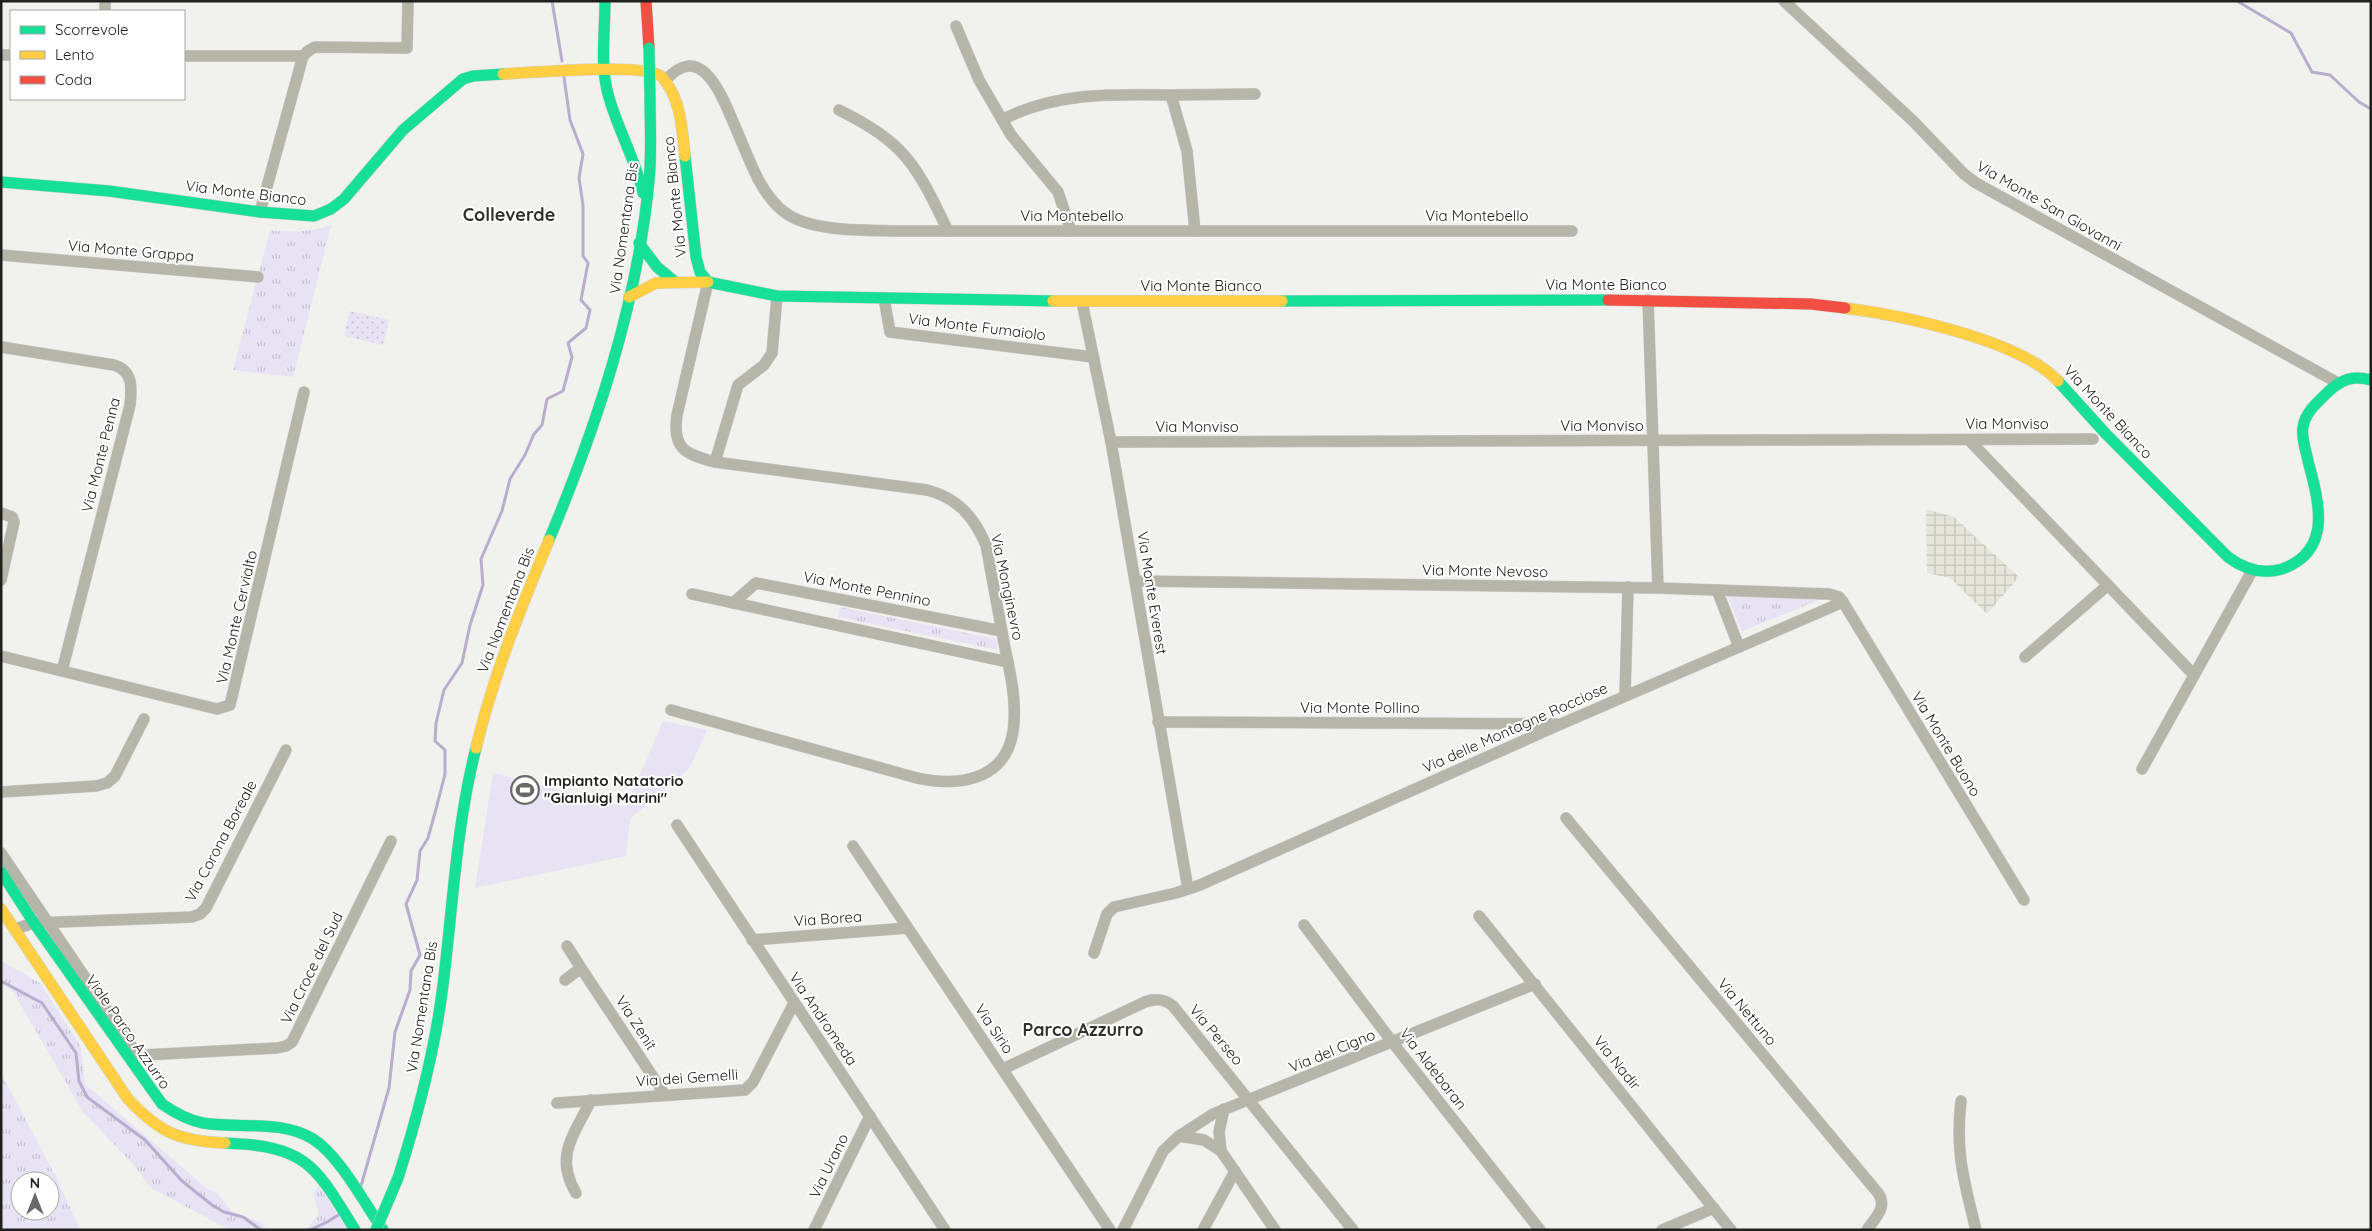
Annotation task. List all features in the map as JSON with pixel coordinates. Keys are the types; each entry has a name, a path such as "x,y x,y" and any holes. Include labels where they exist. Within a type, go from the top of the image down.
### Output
{"street":[{"path":"185,56 303,56 315,48 408,48 408,1"},
{"path":"605,1 605,69 608,91 616,122 636,164 645,206"},
{"name":"Via Nomentana Bis","path":"376,1230 398,1178 415,1124 433,1052 443,986 457,846 469,774 487,701 516,621 560,514 614,361 630,298 649,180 650,97 646,1"},
{"name":"Via Monte San Giovanni","path":"1784,1 1913,121 1976,184 2338,383"},
{"path":"956,26 980,80 1017,145 1058,192 1071,232"},
{"path":"260,212 303,56"},
{"name":"Via Montebello","path":"665,81 676,70 687,67 700,69 711,78 719,89 759,180 773,201 791,216 807,222 838,228 899,232 1572,231"},
{"name":"Via Monte Bianco","path":"1,182 118,192 260,212 314,216 331,210 344,198 403,130 463,79 506,74 605,69 646,70 661,75 678,103 696,258 700,272 708,282 777,296 1082,302 1648,300 1837,306 1950,330 2020,354 2054,375 2106,434 2228,557 2252,571"},
{"path":"1002,120 1032,106 1082,96 1109,94 1171,96 1255,94"},
{"path":"1171,96 1187,151 1195,232"},
{"path":"838,110 881,133 908,158 922,180 948,232"},
{"path":"640,243 657,267 674,281"},
{"name":"Via Monte Grappa","path":"1,255 258,277"},
{"path":"630,298 652,284 674,281 708,282"},
{"name":"Via Monginevro","path":"671,710 917,778 938,782 966,780 984,775 996,767 1005,756 1011,741 1014,708 1008,662 986,546 971,516 951,499 927,490 715,462 684,450 677,441 675,434 677,416 708,282"},
{"path":"715,462 738,385 743,379 764,365 772,353 777,296"},
{"name":"Via Monte Fumaiolo","path":"884,298 890,332 1093,357"},
{"path":"1648,300 1658,588"},
{"name":"Via Monte Everest","path":"1082,302 1111,442 1188,889"},
{"name":"Via Monte Penna","path":"1,347 114,365 125,370 131,383 130,405 62,671"},
{"path":"2142,769 2252,571 2269,572 2286,568 2304,557 2314,544 2320,513 2303,439 2303,426 2310,413 2338,383 2357,376 2371,380"},
{"name":"Via Monte Cervialto","path":"1,656 217,709 224,709 232,704 304,392"},
{"name":"Via Monviso","path":"1111,442 2094,439"},
{"path":"1969,440 2194,674"},
{"path":"1,513 12,517 14,522 1,580"},
{"name":"Via Monte Nevoso","path":"1136,581 1628,587 1717,590 1839,598"},
{"name":"Via Monte Pennino","path":"734,603 756,582 1002,631"},
{"path":"2025,657 2108,585"},
{"path":"1625,696 1628,587"},
{"path":"1717,590 1739,647"},
{"path":"692,594 1008,662"},
{"name":"Via delle Montagne Rocciose","path":"1094,953 1105,917 1110,909 1188,889 1739,647 1839,598"},
{"name":"Via Monte Buono","path":"1839,598 2024,900"},
{"path":"1,792 96,786 107,783 115,776 144,719"},
{"name":"Via Monte Pollino","path":"1158,722 1561,724"},
{"name":"Via Corona Boreale","path":"15,929 34,923 192,917 200,914 206,908 286,750"},
{"name":"Via Nettuno","path":"1566,818 1878,1193 1882,1200 1882,1209 1867,1230"},
{"name":"Via Andromeda","path":"677,825 944,1230"},
{"name":"Via Croce del Sud","path":"48,923 138,1053 144,1055 283,1047 292,1042 296,1035 391,840"},
{"name":"Via Sirio","path":"853,846 1110,1230"},
{"path":"1,853 48,923"},
{"name":"Viale Parco Azzurro","path":"1,872 150,1091 165,1108 181,1117 199,1123 275,1126 302,1133 325,1147 383,1230"},
{"path":"1,909 128,1099 145,1119 166,1132 186,1140 261,1146 288,1153 313,1169 355,1230"},
{"name":"Via Nadir","path":"1479,916 1731,1230"},
{"name":"Via Aldebaran","path":"1304,925 1393,1043 1540,1230"},
{"name":"Via Borea","path":"752,940 907,928"},
{"name":"Via Zenit","path":"567,946 665,1095"},
{"path":"565,980 581,968"},
{"name":"Via del Cigno","path":"1124,1230 1163,1151 1179,1136 1224,1110 1251,1101 1535,984"},
{"name":"Via Perseo","path":"1003,1069 1145,1002 1161,1000 1173,1006 1353,1230"},
{"name":"Via dei Gemelli","path":"557,1103 734,1092 748,1088 753,1082 794,1003"},
{"path":"576,1193 566,1173 566,1159 570,1144 591,1100"},
{"path":"1961,1101 1958,1127 1959,1156 1976,1230"},
{"path":"1221,1151 1219,1132 1224,1110"},
{"name":"Via Urano","path":"814,1230 870,1116"},
{"path":"1179,1136 1204,1140 1221,1151 1274,1230"},
{"path":"1204,1230 1235,1171"},
{"path":"1662,1230 1714,1208"}],"shaded area":[{"path":"1926,509 1954,517 2019,577 1987,614 1950,578 1927,573"}],"green space":[{"path":"331,225 293,377 233,370 270,230 301,231"},
{"path":"350,311 389,320 383,345 344,336"},
{"path":"1726,593 1824,598 1742,631"},
{"path":"840,607 996,639 998,650 838,617"},
{"name":"Impianto Natatorio \"Gianluigi Marini\"","path":"663,721 707,730 689,769 630,819 626,856 475,888 493,773 626,807"},
{"path":"1,961 40,983 81,1047 85,1084 206,1188 218,1194 231,1211 260,1222 268,1230 230,1230 151,1188 134,1165 83,1112 12,990 1,984"},
{"path":"1,1073 53,1171 10,1171 10,1221 60,1221 60,1186 80,1230 1,1230"},
{"path":"319,1186 347,1230 305,1230 319,1214 313,1194"}],"waterway":[{"path":"552,1 562,61"},
{"path":"2237,1 2291,33 2312,72 2330,75 2359,102 2371,109"},
{"path":"361,1186 389,1088 395,1032 410,990 411,971 420,955 406,904 417,880 420,851 428,838 445,774 445,750 435,741 436,723 444,690 462,663 470,625 483,585 481,559 502,511 510,479 525,455 534,434 542,425 547,399 563,391 572,357 568,343 586,328 590,310 581,300 588,263 583,256 583,205 579,178 583,154 570,120 564,77"},
{"path":"1,981 42,1003 76,1053 79,1081 87,1097 145,1140 182,1181 212,1205 224,1212 243,1217 261,1230"},
{"path":"310,1230 340,1214"}],"traffic: fast":[{"path":"605,1 604,71 608,94 640,180 643,193"},
{"path":"649,48 650,97"},
{"path":"1,182 109,191 260,212 314,216 331,209 344,199 403,130 463,79 473,76 503,74"},
{"path":"549,540 599,409 625,319 635,273 649,181 651,150 650,97"},
{"path":"685,156 696,257 700,272 708,282 777,296 1053,301"},
{"path":"639,243 657,267 674,281"},
{"path":"1282,301 1608,300"},
{"path":"2058,381 2106,434 2228,557 2247,568 2260,571 2275,571 2298,561 2309,550 2316,538 2318,508 2303,435 2306,416 2329,391 2344,381 2354,378 2371,380"},
{"path":"398,1178 419,1107 440,1010 459,836 476,748"},
{"path":"1,872 34,923 162,1104 181,1116 197,1122 287,1129 313,1139 323,1146 342,1168 383,1230"},
{"path":"225,1143 274,1149 292,1155 306,1163 329,1189 355,1230"},
{"path":"376,1230 398,1178"}],"traffic: slow":[{"path":"503,74 613,69 635,70 662,77 673,94 680,114 685,156"},
{"path":"629,297 656,283 708,282"},
{"path":"1053,301 1282,301"},
{"path":"1845,308 1927,323 1989,342 2017,353 2040,366 2058,381"},
{"path":"476,748 499,668 549,540"},
{"path":"1,909 128,1099 139,1111 171,1133 195,1140 225,1143"}],"traffic: jam":[{"path":"646,1 649,48"},
{"path":"1608,300 1811,304 1845,308"}],"place":[{"name":"Impianto Natatorio \"Gianluigi Marini\"","path":"525,790"}],"district":[{"name":"Colleverde","path":"509,215"},
{"name":"Parco Azzurro","path":"1083,1030"}]}
